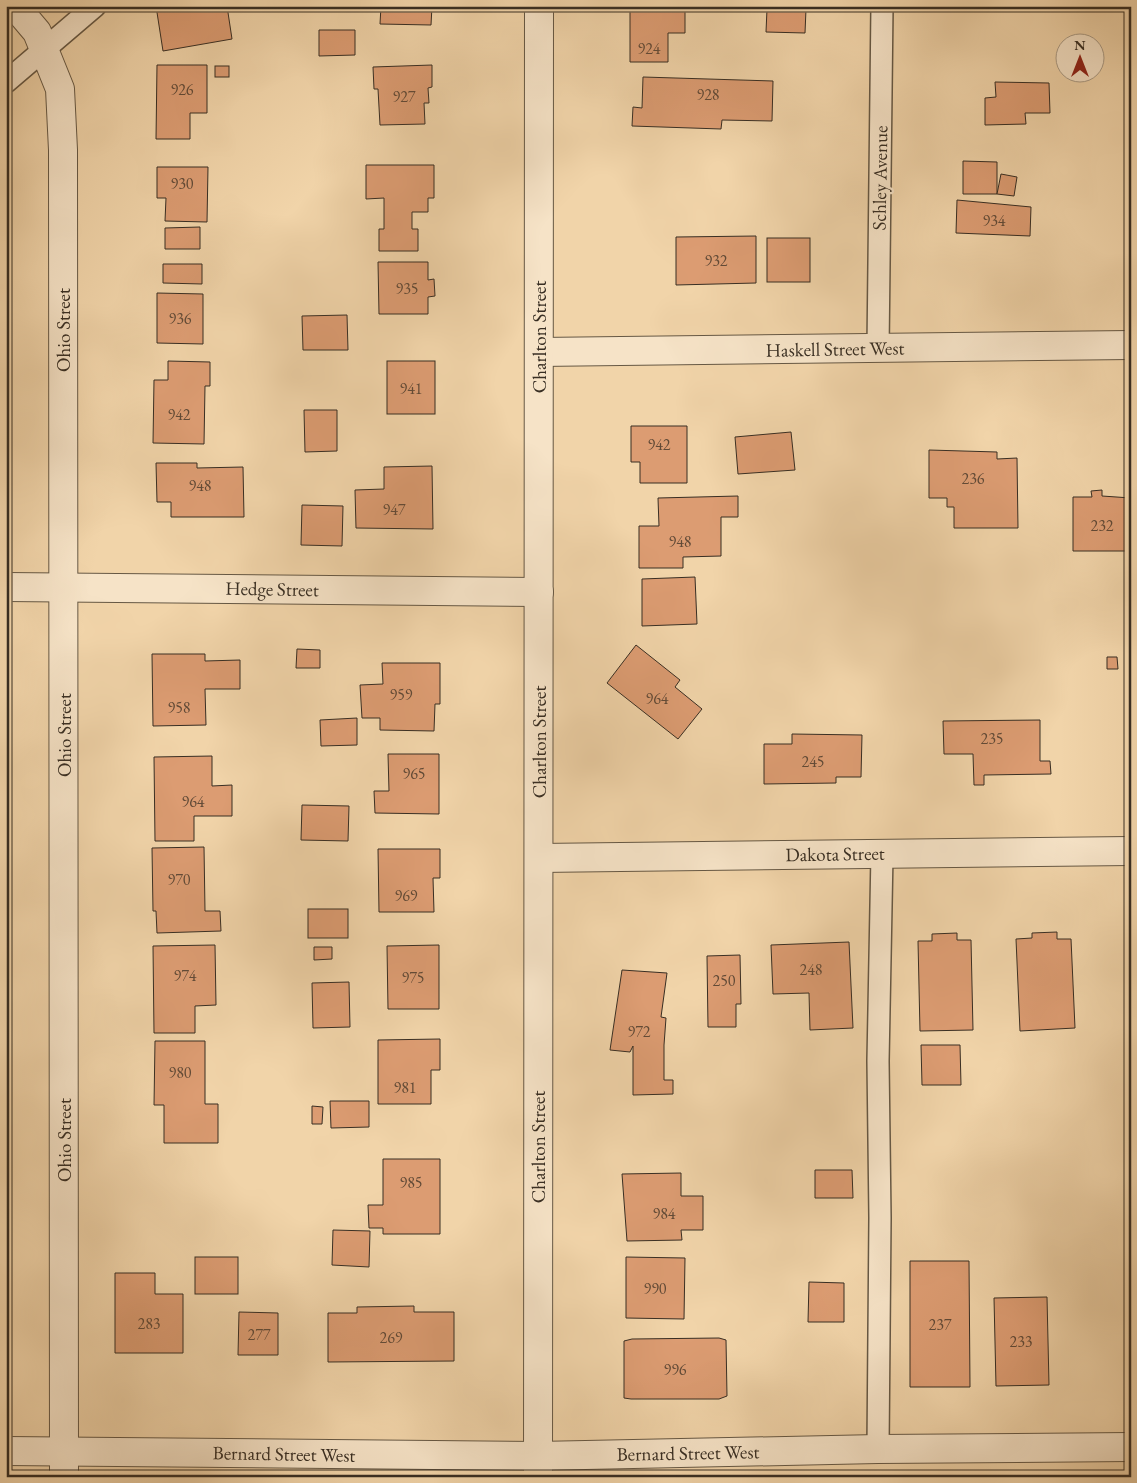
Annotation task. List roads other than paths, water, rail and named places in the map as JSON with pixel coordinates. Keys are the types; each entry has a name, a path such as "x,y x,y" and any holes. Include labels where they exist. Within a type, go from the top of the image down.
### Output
{"street":[{"name":"Ohio Street","path":"15,6 37,32 60,89 63,150 64,1464"},
{"name":"Charlton Street","path":"538,1467 540,6"},
{"name":"Haskell Street West","path":"539,352 1131,345"},
{"name":"Hedge Street","path":"6,586 539,592"},
{"name":"Dakota Street","path":"539,858 1131,850"},
{"name":"Bernard Street West","path":"6,1451 64,1464 538,1467 878,1449 1131,1447"}],"lane":[{"path":"6,82 95,6"},
{"name":"Schley Avenue","path":"878,349 882,6"},
{"path":"878,1449 880,1218 878,1061 882,854"}]}
